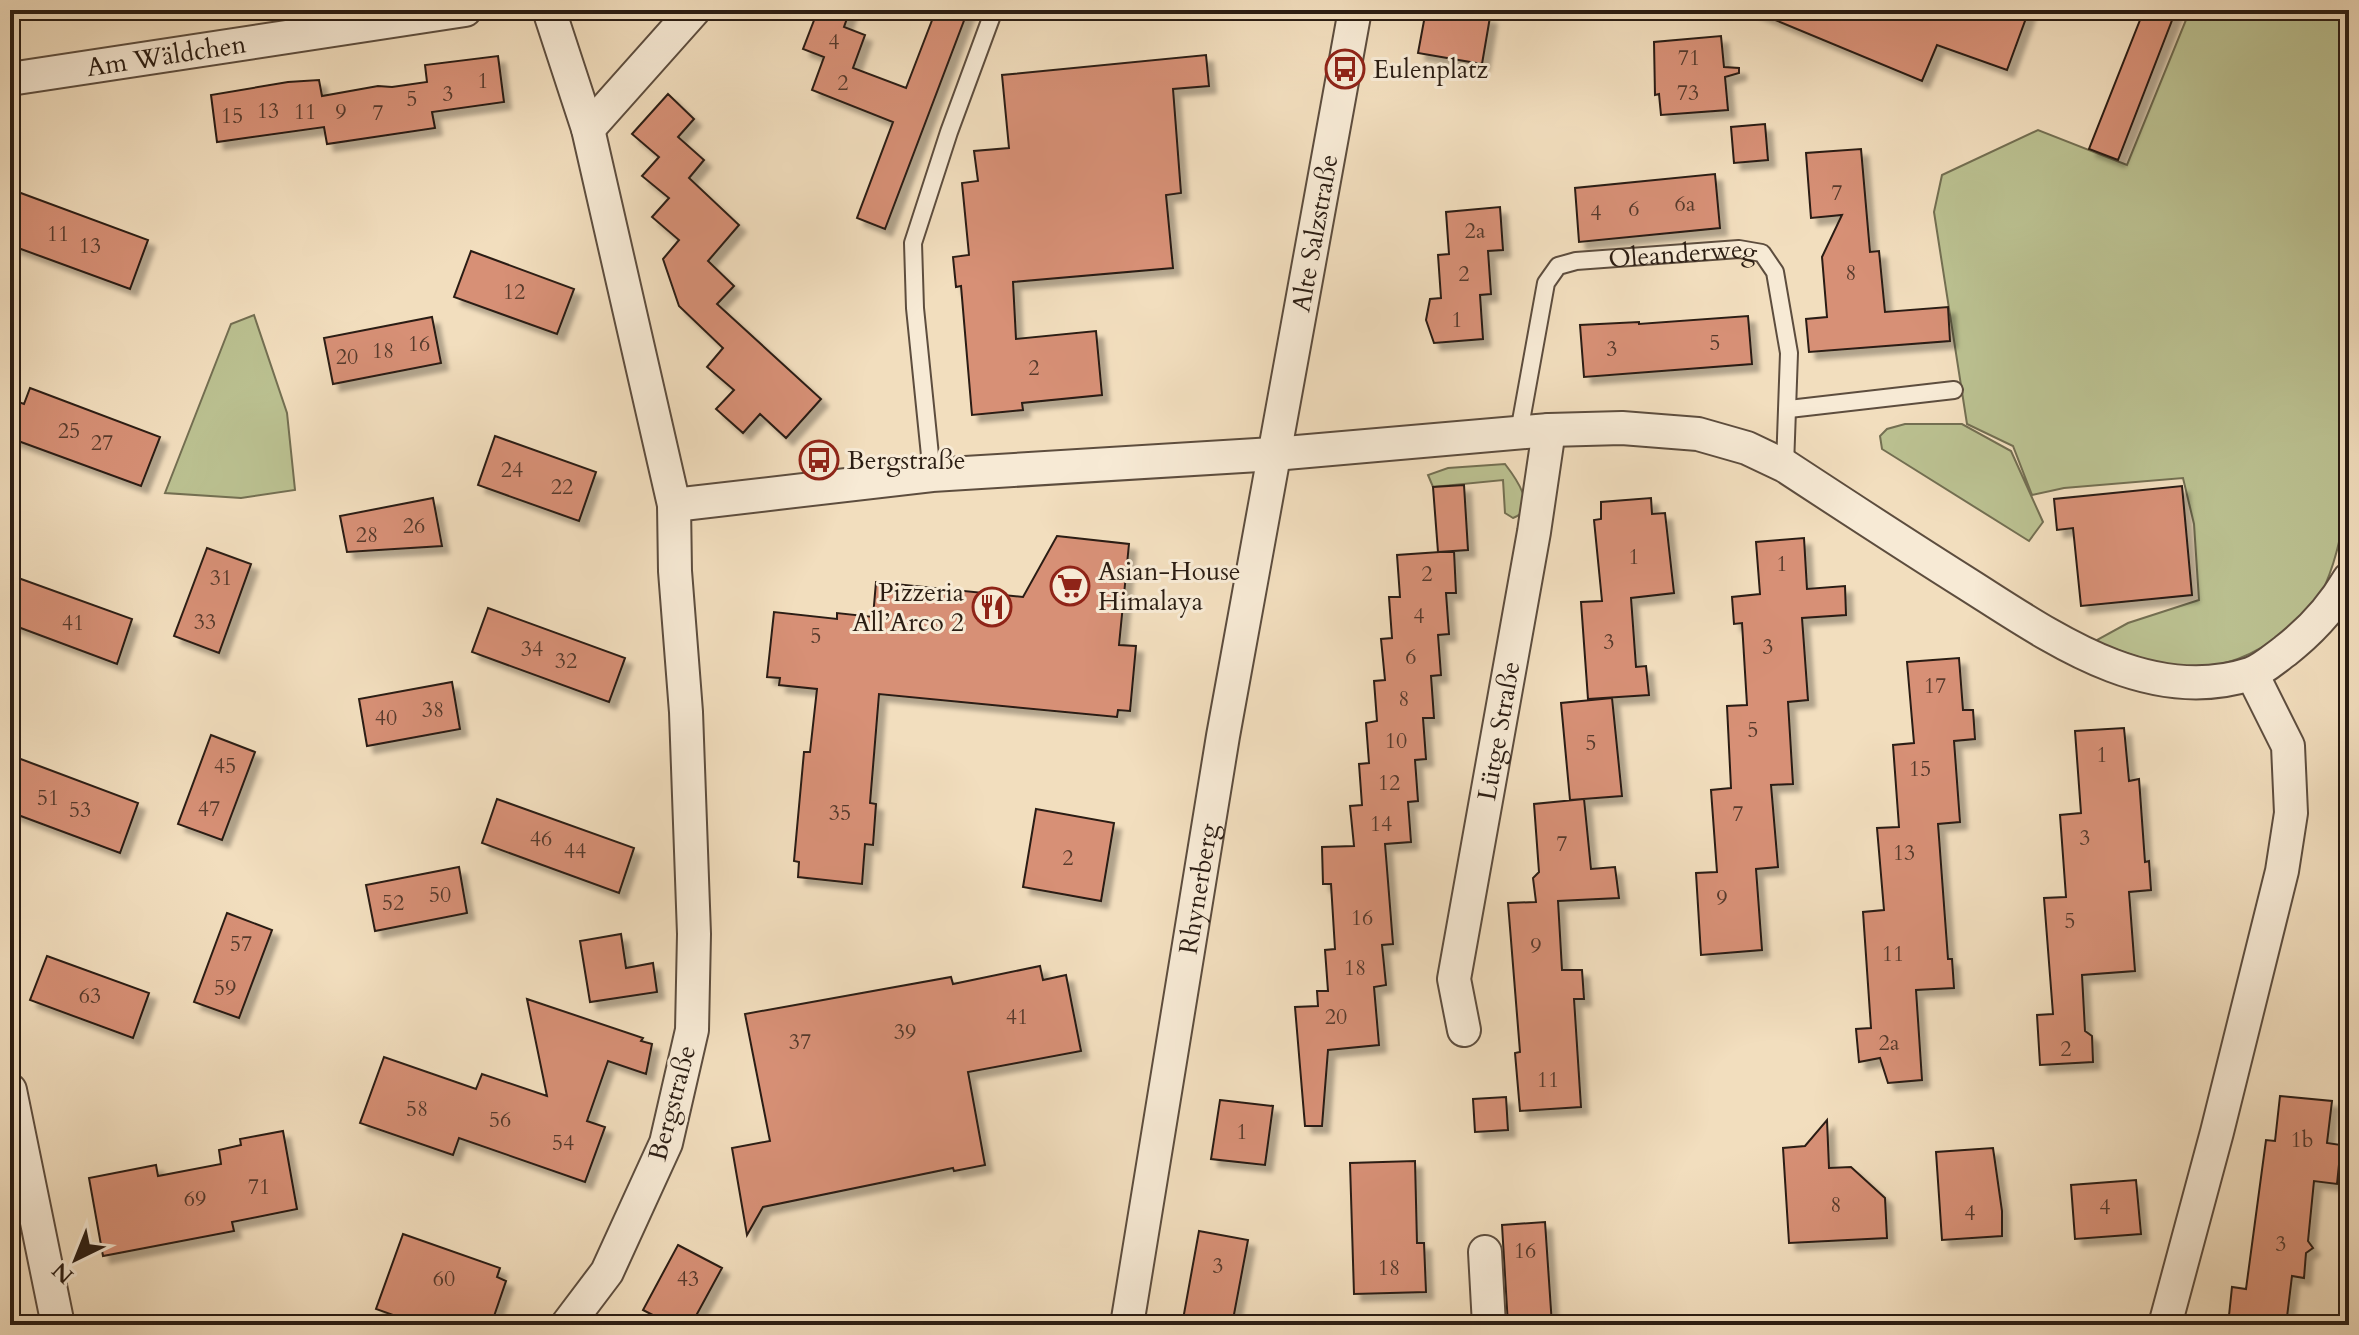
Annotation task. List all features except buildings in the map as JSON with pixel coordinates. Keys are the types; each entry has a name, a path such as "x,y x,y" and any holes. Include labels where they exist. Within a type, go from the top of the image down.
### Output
{"street":[{"name":"Am Wäldchen","path":"10,79 465,10"},
{"name":"Bergstraße","path":"549,10 588,129 674,505 693,903 692,1030 666,1143 607,1272 567,1325"},
{"path":"588,129 694,10"},
{"name":"Alte Salzstraße","path":"1274,454 1355,10"},
{"path":"674,505 932,475 1274,454 1534,431 1622,428 1698,434 1747,448 1785,466 2059,642 2138,674 2175,682 2204,684 2252,674 2304,636 2326,613 2349,579"},
{"name":"Lütge Straße","path":"1464,1030 1454,979 1531,548 1534,431"},
{"name":"Rhynerberg","path":"1127,1325 1211,806 1274,454"},
{"path":"2165,1325 2282,871 2291,813 2288,746 2252,674"},
{"path":"10,1090 58,1325"},
{"path":"1485,1252 1489,1325"}],"lane":[{"path":"932,475 915,308 913,243 949,132 994,10"},
{"name":"Oleanderweg","path":"1534,431 1546,283 1558,266 1576,261 1739,249 1762,253 1775,272 1786,340 1789,409 1785,466"},
{"path":"1789,409 1954,390"}],"green space":[{"path":"2190,10 2349,10 2349,494 2338,545 2321,594 2288,629 2236,660 2191,667 2145,659 2095,641 2128,623 2199,600 2194,524 2183,478 2064,488 2032,495 2013,446 1967,424 1934,212 1942,175 2038,130 2127,165"},
{"path":"254,315 287,413 295,490 241,498 165,493 231,324"},
{"path":"1905,424 1962,424 2011,451 2043,522 2029,541 1882,449 1880,436 1887,429"},
{"path":"1505,464 1519,484 1525,500 1521,514 1513,518 1505,513 1503,480 1433,487 1428,475 1448,468"}],"place":[{"name":"Eulenplatz","path":"1345,69"},
{"name":"Bergstraße","path":"819,460"},
{"name":"Asian-House Himalaya","path":"1070,586"},
{"name":"Pizzeria All’Arco 2","path":"992,607"}]}
